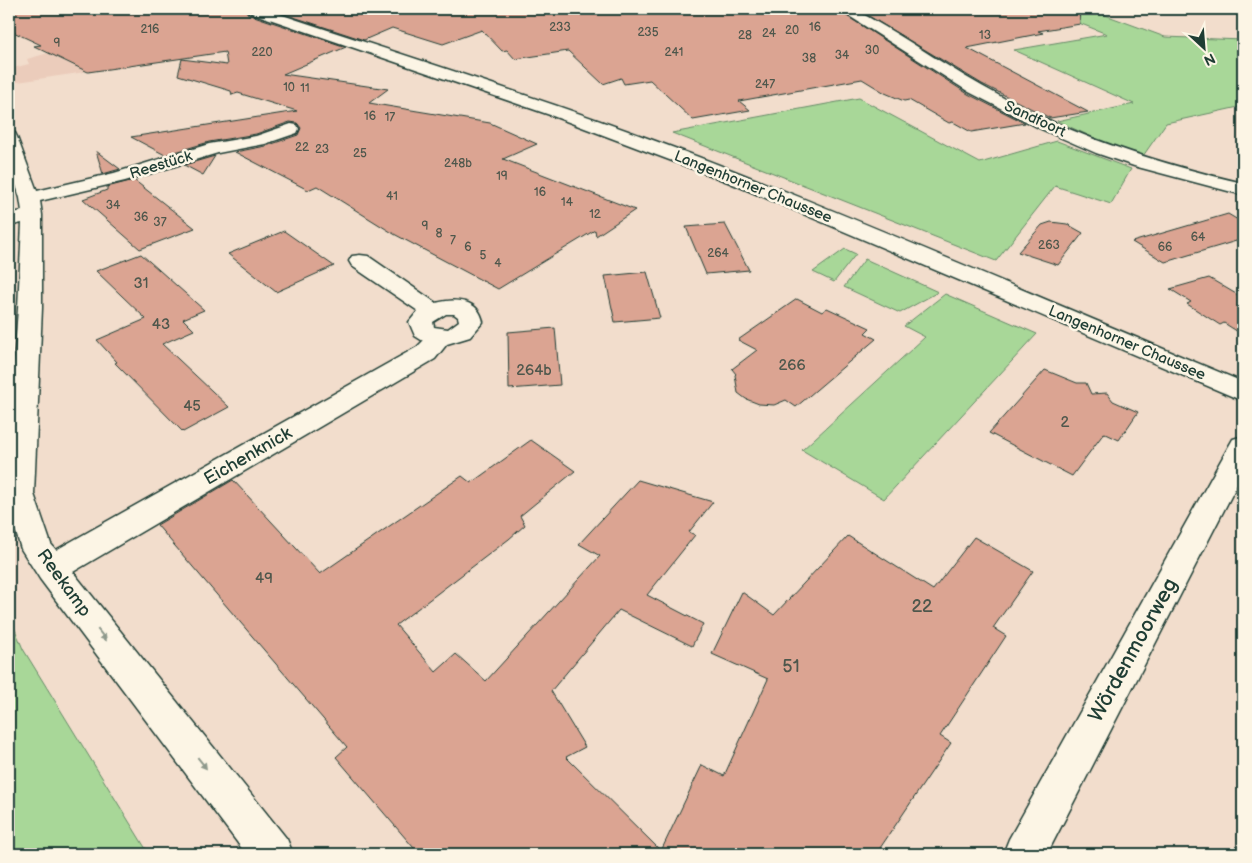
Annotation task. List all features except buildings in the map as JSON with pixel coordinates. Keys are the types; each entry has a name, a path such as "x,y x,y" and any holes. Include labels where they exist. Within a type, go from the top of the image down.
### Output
{"street":[{"name":"Langenhorner Chaussee","path":"253,9 543,106 667,151 1243,392"},
{"name":"Sandfoort","path":"844,9 874,24 937,67 984,94 1055,129 1140,162 1243,189"},
{"name":"Reestück","path":"24,211 119,178 215,148 259,140 291,129"},
{"name":"Reekamp","path":"9,137 24,211 29,337 19,494 37,549 272,854"},
{"path":"360,262 433,311"},
{"path":"456,307 468,313 471,317 469,327 449,337 428,334 421,327 423,318 433,311 440,308 456,307"},
{"name":"Eichenknick","path":"51,569 426,353 440,337"},
{"name":"Wördenmoorweg","path":"1024,854 1243,446"}],"shaded area":[{"path":"164,9 212,9 250,21 240,26 79,73 11,83 9,81 9,69 29,64 27,59 138,28 132,17"}],"green space":[{"path":"1043,9 1089,9 1165,37 1243,40 1243,106 1166,123 1143,156 1105,143 1057,121 1134,104 1014,50 1107,34"},
{"path":"859,98 980,163 1057,141 1131,169 1111,204 1055,186 996,261 672,133"},
{"path":"845,249 856,254 834,282 813,272"},
{"path":"865,259 938,292 900,313 844,287"},
{"path":"945,294 1037,334 884,499 802,450 925,337 904,326"},
{"path":"9,615 23,649 149,854 9,854"}]}
